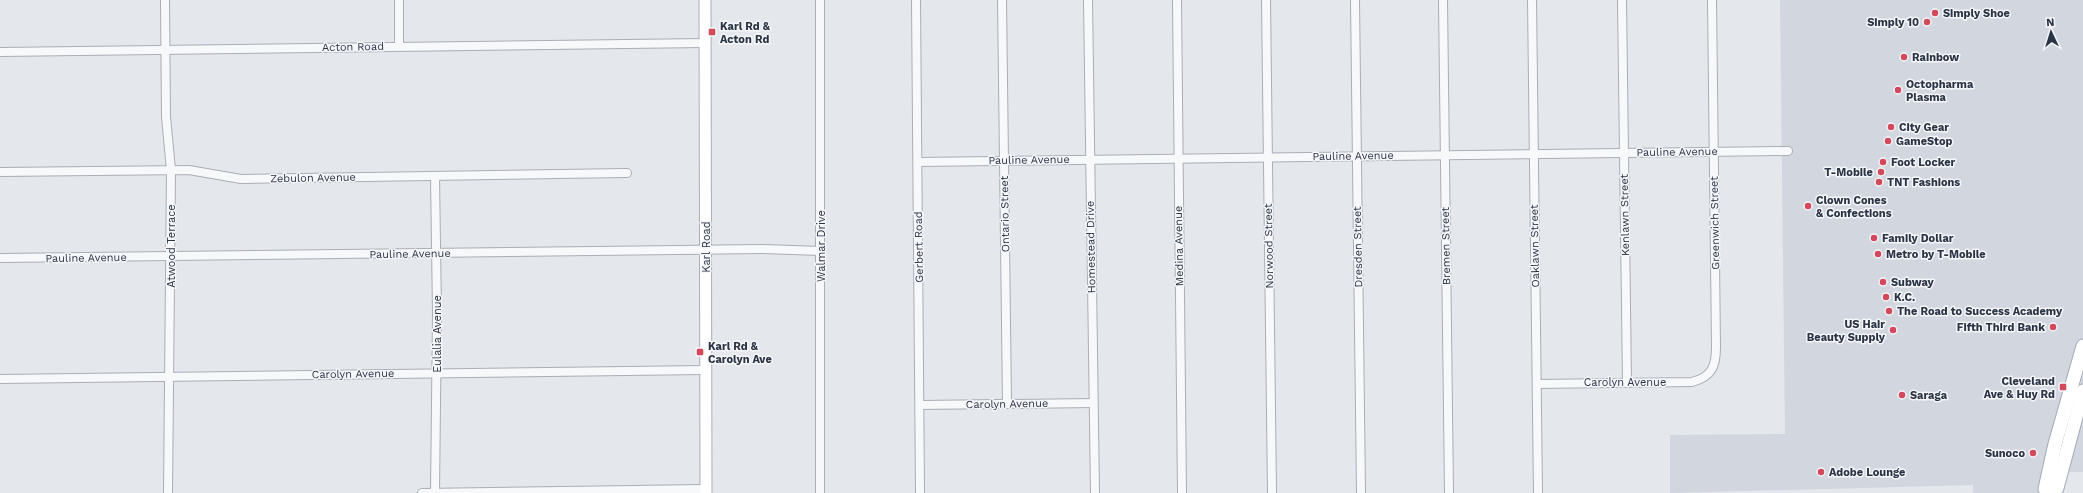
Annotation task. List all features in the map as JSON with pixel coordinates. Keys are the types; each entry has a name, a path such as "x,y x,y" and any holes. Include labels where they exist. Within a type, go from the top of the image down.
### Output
{"main road":[{"name":"Karl Road","path":"705,0 706,491"},
{"path":"2083,346 2049,468 2045,489 2051,493 2057,488 2083,392"},
{"path":"2070,394 2070,410 2076,415"}],"street":[{"name":"Atwood Terrace","path":"165,0 166,117 171,170 168,493"},
{"path":"399,0 399,46"},
{"name":"Walmar Drive","path":"820,0 820,493"},
{"name":"Gerbert Road","path":"916,0 921,405 920,493"},
{"name":"Ontario Street","path":"1002,0 1007,403"},
{"name":"Homestead Drive","path":"1088,0 1095,493"},
{"name":"Medina Avenue","path":"1177,0 1182,493"},
{"name":"Norwood Street","path":"1266,0 1272,493"},
{"name":"Dresden Street","path":"1355,0 1361,493"},
{"name":"Bremen Street","path":"1443,0 1449,493"},
{"name":"Oaklawn Street","path":"1532,0 1538,493"},
{"name":"Kenlawn Street","path":"1622,0 1627,383"},
{"name":"Greenwich Street","path":"1710,372 1716,360 1712,0"},
{"name":"Acton Road","path":"0,52 705,43"},
{"name":"Pauline Avenue","path":"918,162 1090,160 1179,156 1268,158 1788,151"},
{"name":"Zebulon Avenue","path":"0,172 198,170 241,179 627,174"},
{"name":"Eulalia Avenue","path":"435,176 437,253 435,493"},
{"name":"Pauline Avenue","path":"0,258 787,249 821,250"},
{"name":"Carolyn Avenue","path":"0,379 705,370"},
{"name":"Carolyn Avenue","path":"1537,384 1692,382 1702,379 1710,372"},
{"name":"Carolyn Avenue","path":"921,405 1093,403"},
{"path":"422,493 706,491"}],"shaded area":[{"path":"1780,0 2083,0 2083,472 2066,472 2063,493 1973,493 1973,485 1670,493 1670,435 1785,434"}],"place":[{"name":"Simply Shoe","path":"1935,13"},
{"name":"Simply 10","path":"1927,22"},
{"name":"Karl Rd & Acton Rd","path":"712,32"},
{"name":"Rainbow","path":"1904,57"},
{"name":"Octopharma Plasma","path":"1898,90"},
{"name":"City Gear","path":"1891,127"},
{"name":"GameStop","path":"1888,141"},
{"name":"Foot Locker","path":"1883,162"},
{"name":"T-Mobile","path":"1881,172"},
{"name":"TNT Fashions","path":"1879,182"},
{"name":"Clown Cones & Confections","path":"1808,206"},
{"name":"Family Dollar","path":"1874,238"},
{"name":"Metro by T-Mobile","path":"1878,254"},
{"name":"Subway","path":"1883,282"},
{"name":"K.C.","path":"1886,297"},
{"name":"The Road to Success Academy","path":"1889,311"},
{"name":"Fifth Third Bank","path":"2053,327"},
{"name":"US Hair Beauty Supply","path":"1893,330"},
{"name":"Karl Rd & Carolyn Ave","path":"700,352"},
{"name":"Cleveland Ave & Huy Rd","path":"2063,387"},
{"name":"Saraga","path":"1902,395"},
{"name":"Sunoco","path":"2033,453"},
{"name":"Adobe Lounge","path":"1821,472"}]}
